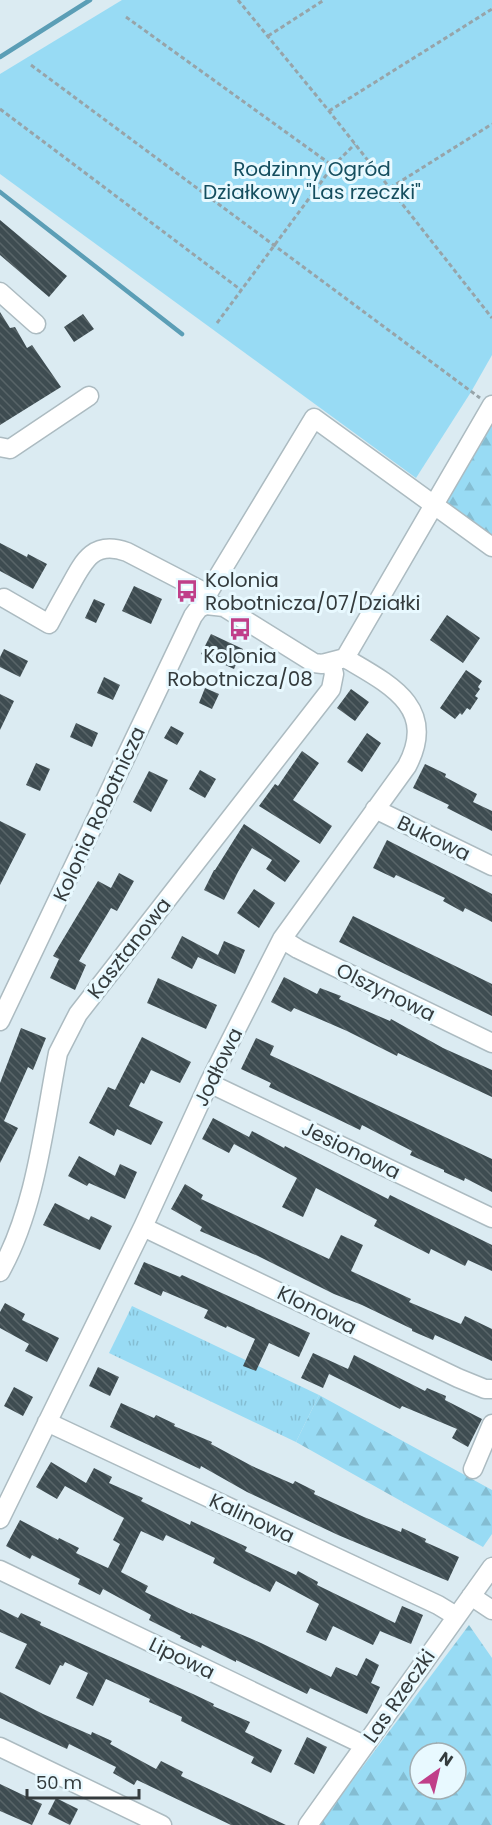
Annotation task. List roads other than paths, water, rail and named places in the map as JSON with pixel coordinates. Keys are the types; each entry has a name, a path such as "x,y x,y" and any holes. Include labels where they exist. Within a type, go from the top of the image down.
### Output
{"street":[{"path":"0,292 36,324"},
{"path":"0,447 10,449 88,396"},
{"name":"Kasztanowa","path":"0,1272 29,1199 58,1053 67,1032 117,962 331,689 338,660 434,506 492,405"},
{"name":"Kolonia Robotnicza","path":"0,1021 193,616 314,418 434,506"},
{"path":"434,506 492,547"},
{"path":"1,600 50,624 84,560 104,548 115,548 127,552 204,601 206,605 224,607 314,663 338,660"},
{"name":"Jodłowa","path":"0,1519 143,1227 209,1083 282,939 407,766 414,752 418,733 411,706 401,695 338,660"},
{"name":"Bukowa","path":"375,809 492,866"},
{"name":"Olszynowa","path":"282,939 298,949 492,1043"},
{"name":"Jesionowa","path":"209,1083 492,1218"},
{"name":"Klonowa","path":"143,1227 458,1378 485,1389 492,1389"},
{"name":"Kalinowa","path":"47,1422 438,1605 456,1616"},
{"path":"473,1468 492,1424"},
{"name":"Las Rzeczki","path":"308,1825 492,1567"},
{"name":"Lipowa","path":"0,1570 364,1745"},
{"path":"471,1596 492,1610"},
{"path":"0,1747 162,1825"}],"waterway":[{"path":"0,57 90,0"},
{"path":"0,192 182,334"}],"place":[{"name":"Kolonia Robotnicza/07/Działki","path":"187,591"},
{"name":"Kolonia Robotnicza/08","path":"240,629"}],"park label":[{"name":"Rodzinny Ogród Działkowy \"Las rzeczki\"","path":"312,180"}]}
